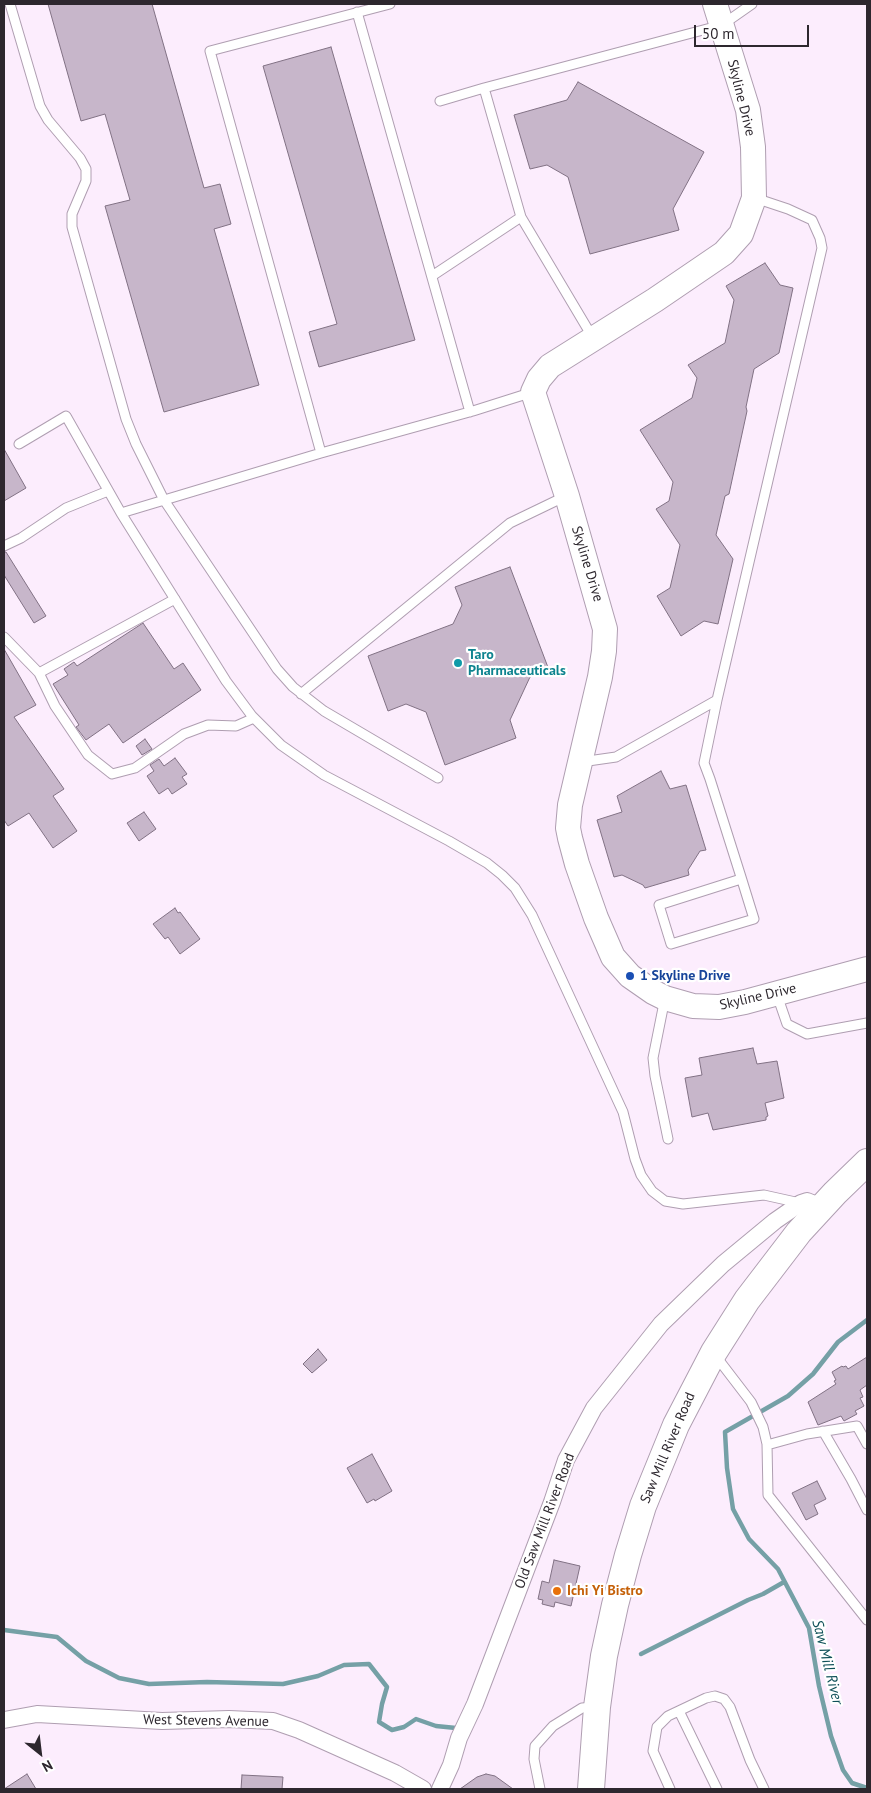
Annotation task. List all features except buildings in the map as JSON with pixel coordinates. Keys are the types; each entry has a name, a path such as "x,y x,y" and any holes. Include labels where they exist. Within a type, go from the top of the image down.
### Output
{"main road":[{"name":"Saw Mill River Road","path":"591,1789 597,1707 609,1629 638,1521 652,1481 676,1424 714,1352 761,1280 799,1232 811,1205 867,1162"}],"street":[{"name":"Skyline Drive","path":"718,14 748,110 753,147 754,198 741,234 724,253 655,300 550,366 539,379 533,392 605,629 600,677 579,762 570,806 568,828 572,850 607,945 620,966 641,984 666,998 693,1006 713,1007 745,1002 867,969"},
{"name":"Old Saw Mill River Road","path":"440,1789 451,1766 459,1738 475,1704 552,1502 566,1460 594,1408 661,1324 690,1294 760,1233 811,1205"},
{"name":"West Stevens Avenue","path":"4,1720 37,1714 162,1721 229,1719 273,1721 299,1730 395,1773 423,1789"}],"lane":[{"path":"10,4 40,106 48,120 80,158 86,169 86,181 72,214 72,227 126,419 136,444 164,500 277,669 302,694 324,711 438,778"},
{"path":"321,453 210,51 390,4"},
{"path":"440,101 752,4"},
{"path":"358,12 470,412"},
{"path":"484,88 522,217 593,338"},
{"path":"741,879 659,905 671,944 754,919 704,762 822,248 812,220 788,208 754,198"},
{"path":"432,276 522,217"},
{"path":"121,513 533,392"},
{"path":"19,444 66,416 121,513 226,682 254,718 280,745 324,775 487,863 515,888 532,915 623,1112 635,1159 641,1174 652,1191 665,1201 683,1204 764,1195 811,1205"},
{"path":"4,546 21,538 66,508 108,491"},
{"path":"302,694 510,523 566,496"},
{"path":"39,672 175,599"},
{"path":"4,637 39,672 55,706 88,755 112,774 135,768 184,734 208,725 236,726 254,718"},
{"path":"579,762 616,757 717,700"},
{"path":"777,994 787,1024 807,1034 867,1023"},
{"path":"666,998 653,1058 654,1076 668,1139"},
{"path":"714,1352 751,1402 763,1427 767,1445 768,1495 867,1620"},
{"path":"767,1445 823,1431 857,1426 867,1444"},
{"path":"823,1431 867,1510"},
{"path":"670,1789 654,1756 655,1731 660,1722 710,1696 719,1697 730,1707 747,1753 764,1789"},
{"path":"540,1789 534,1759 535,1746 553,1726 582,1708 597,1707"},
{"path":"679,1711 717,1789"}],"waterway":[{"name":"Saw Mill River","path":"867,1320 838,1342 813,1374 788,1396 725,1432 727,1468 733,1509 749,1539 778,1569 809,1628 819,1686 831,1736 843,1770 852,1783 867,1788"},
{"path":"641,1654 784,1582"},
{"path":"4,1630 57,1637 86,1661 119,1678 149,1684 207,1682 283,1684 318,1676 344,1665 369,1664 387,1687 379,1722 392,1730 404,1727 416,1719 436,1726 456,1728"}],"place":[{"name":"Taro Pharmaceuticals","path":"458,663"},
{"name":"1 Skyline Drive","path":"630,976"},
{"name":"Ichi Yi Bistro","path":"557,1591"}]}
